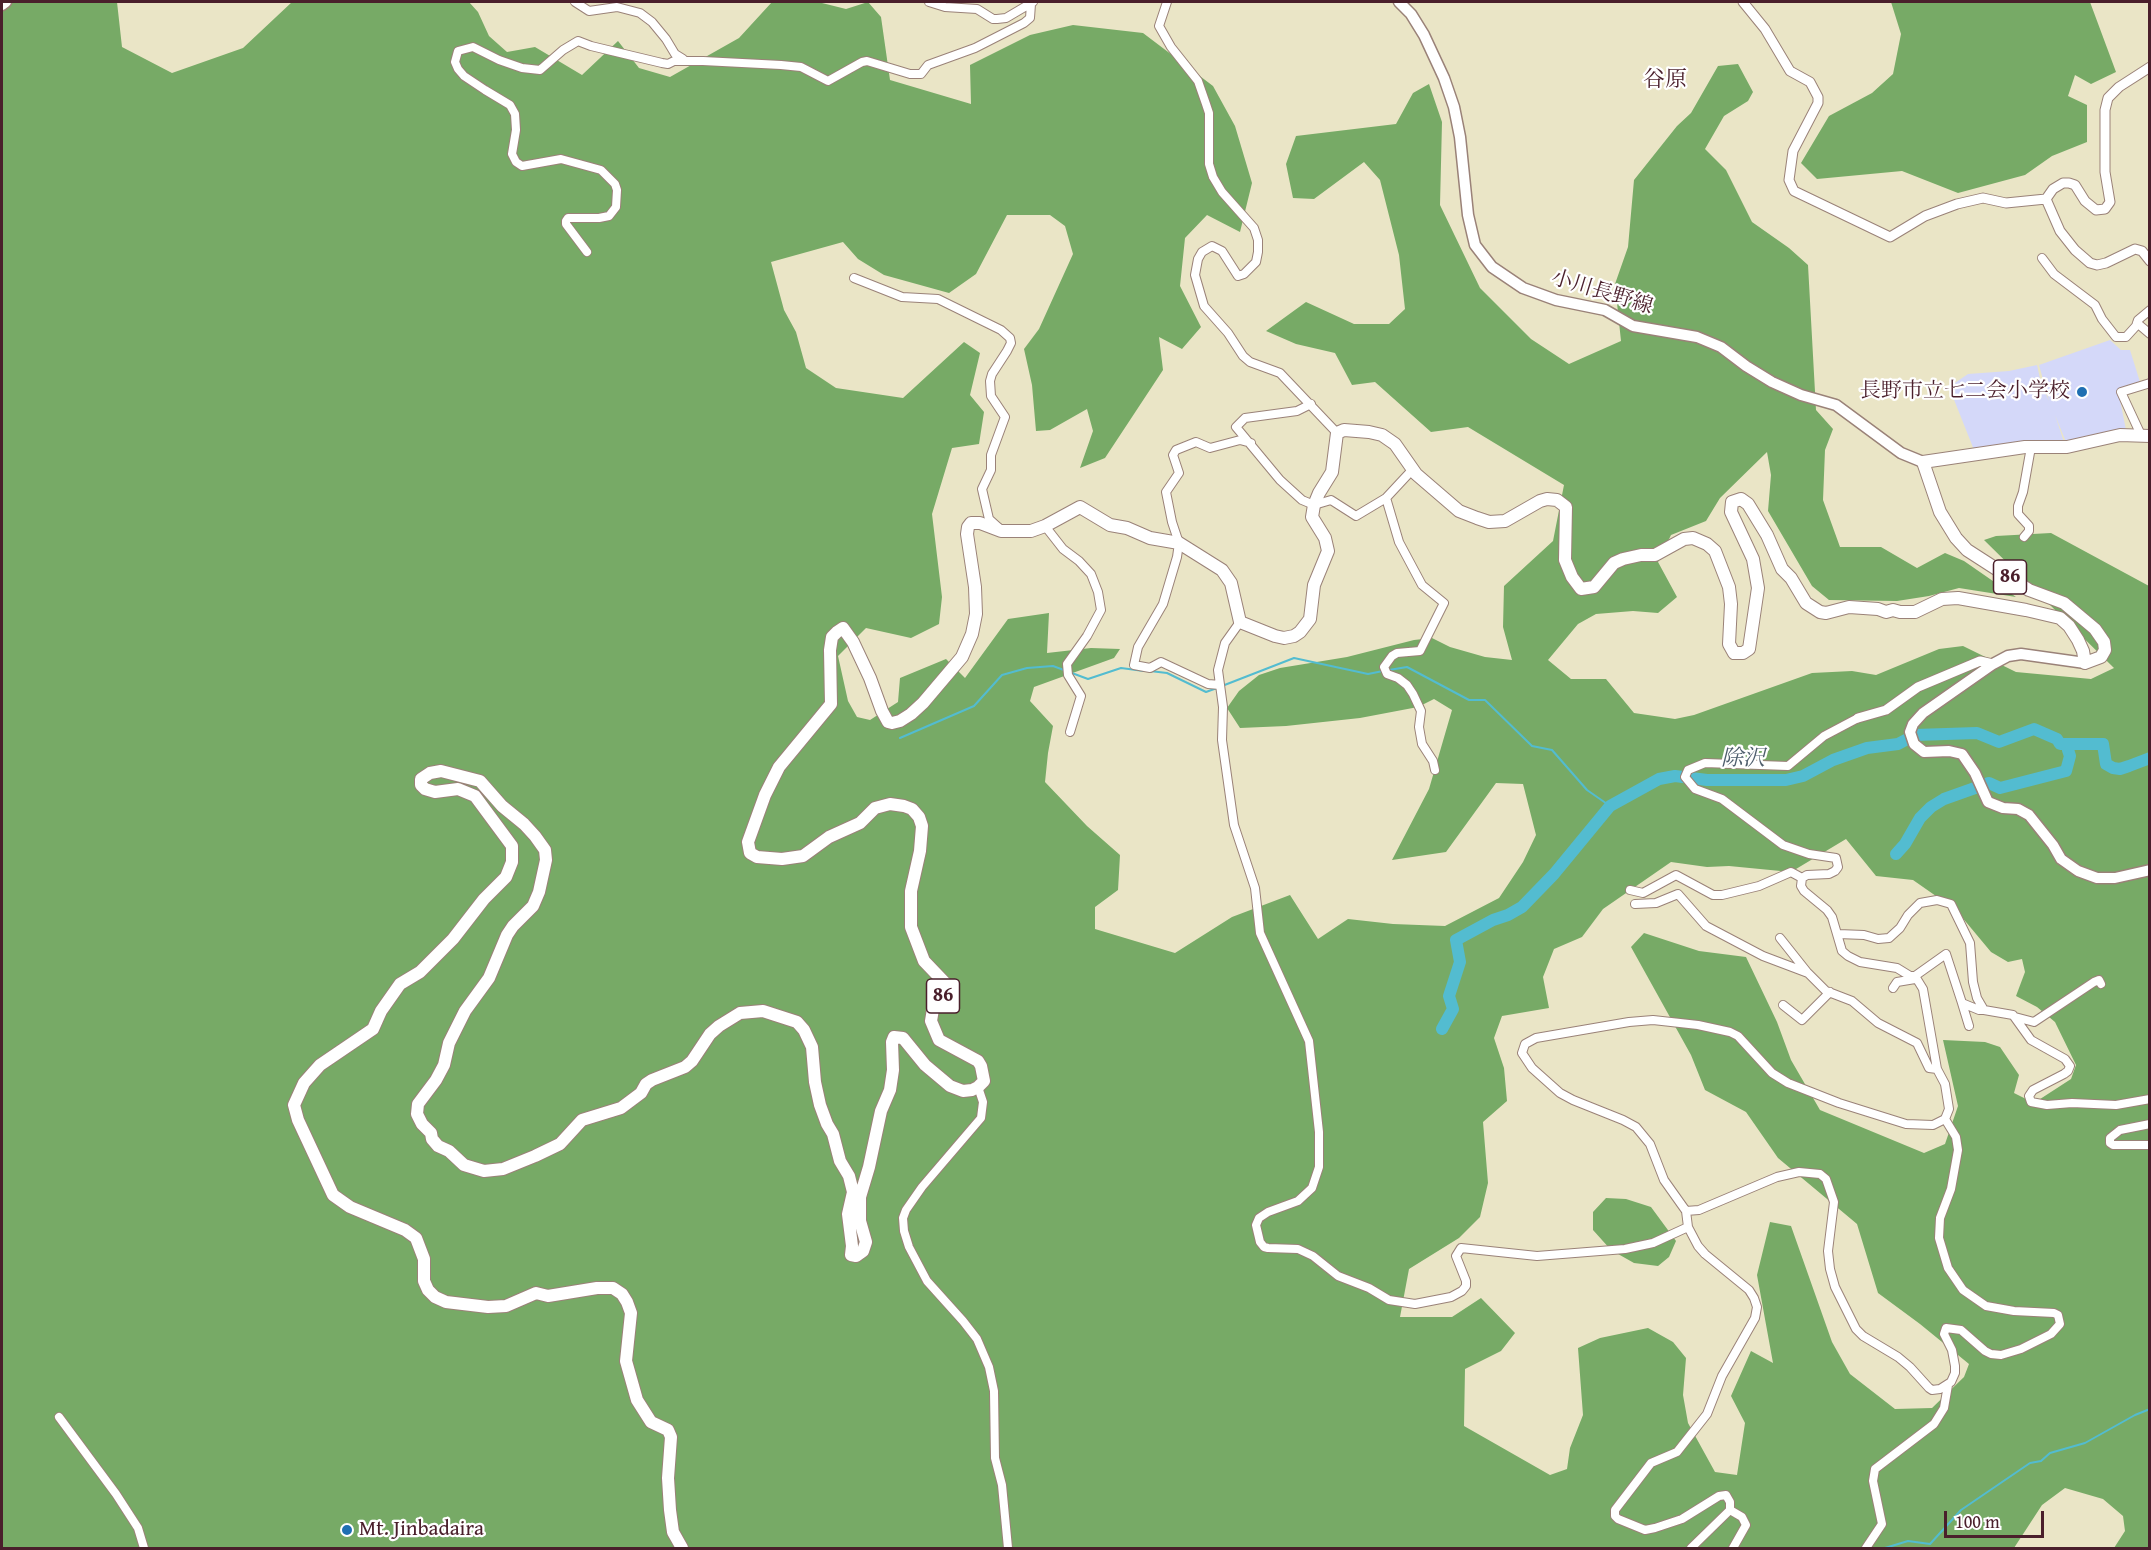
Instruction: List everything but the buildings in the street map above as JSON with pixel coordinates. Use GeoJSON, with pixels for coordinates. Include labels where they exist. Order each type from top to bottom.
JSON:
{"type":"FeatureCollection","features":[{"type":"Feature","properties":{"kind":"main road"},"geometry":{"type":"LineString","coordinates":[[2,5],[6,2]]}},
{"type":"Feature","properties":{"kind":"main road","name":"小川長野線"},"geometry":{"type":"LineString","coordinates":[[1400,2],[1425,35],[1444,78],[1454,107],[1460,137],[1468,215],[1475,245],[1492,267],[1522,288],[1556,300],[1605,310],[1633,326],[1697,337],[1721,347],[1772,382],[1801,395],[1836,405],[1901,453],[1923,462]]}},
{"type":"Feature","properties":{"kind":"main road","name":"86"},"geometry":{"type":"LineString","coordinates":[[1337,433],[1344,430],[1357,430],[1382,435],[1395,444],[1416,474],[1459,511],[1489,522],[1504,520],[1540,501],[1557,500],[1566,507],[1565,560],[1572,578],[1581,589],[1594,587],[1609,567],[1623,559],[1655,555],[1684,539],[1699,540],[1715,551],[1729,588],[1731,604],[1729,644],[1734,653],[1738,654],[1749,648],[1758,588],[1754,559],[1731,512],[1732,502],[1741,499],[1748,504],[1767,535],[1782,569],[1791,578],[1806,603],[1820,612],[1826,613],[1849,607],[1878,609],[1886,612],[1893,610],[1915,612],[1942,599],[1958,598],[2060,618],[2069,626],[2078,640],[2085,663],[2101,657],[2105,650],[2104,642],[2095,629],[2064,603],[2029,590],[1966,550],[1940,512],[1923,462]]}},
{"type":"Feature","properties":{"kind":"main road"},"geometry":{"type":"LineString","coordinates":[[1240,622],[1284,638],[1300,632],[1310,619],[1314,585],[1328,551],[1325,538],[1312,517],[1318,493],[1332,472],[1337,433]]}},
{"type":"Feature","properties":{"kind":"main road"},"geometry":{"type":"LineString","coordinates":[[1923,462],[2031,447],[2067,447],[2120,435],[2145,436]]}},
{"type":"Feature","properties":{"kind":"main road","name":"86"},"geometry":{"type":"LineString","coordinates":[[978,1087],[984,1081],[978,1061],[939,1040],[931,1021],[933,1009],[945,993],[946,984],[924,961],[910,927],[913,880],[922,831],[916,813],[904,806],[883,804],[875,808],[860,823],[829,837],[798,858],[758,857],[750,853],[748,842],[765,795],[779,767],[831,704],[830,650],[832,637],[843,628],[848,634],[865,666],[884,716],[888,722],[900,721],[923,703],[950,674],[962,657],[972,634],[976,614],[976,597],[967,534],[971,523],[980,523],[1001,531],[1031,531],[1080,507],[1110,525],[1128,528],[1150,538],[1179,543],[1222,570],[1231,583],[1240,622]]}},
{"type":"Feature","properties":{"kind":"main road"},"geometry":{"type":"LineString","coordinates":[[2085,663],[2021,654],[2008,656],[1923,713],[1913,724],[1910,732],[1914,744],[1924,752],[1948,751],[1962,754],[1975,773],[1988,802],[2003,808],[2018,809],[2029,815],[2061,859],[2078,871],[2097,878],[2115,878],[2150,870]]}},
{"type":"Feature","properties":{"kind":"main road"},"geometry":{"type":"LineString","coordinates":[[682,1548],[673,1532],[670,1510],[668,1478],[671,1437],[668,1430],[651,1422],[637,1400],[626,1361],[631,1313],[622,1294],[613,1288],[548,1296],[536,1293],[506,1306],[488,1307],[446,1302],[435,1297],[428,1290],[424,1281],[424,1259],[416,1238],[405,1230],[350,1207],[333,1195],[322,1176],[298,1120],[294,1105],[304,1083],[320,1065],[373,1029],[381,1011],[400,984],[420,972],[453,939],[484,899],[506,877],[512,862],[512,846],[475,796],[458,789],[435,792],[425,789],[421,785],[421,779],[430,773],[441,771],[480,781],[502,806],[524,824],[545,850],[543,877],[533,906],[507,934],[489,978],[465,1011],[449,1043],[444,1065],[418,1104],[417,1114],[422,1124],[432,1133],[432,1139],[464,1165],[484,1171],[503,1169],[560,1144],[582,1120],[621,1108],[641,1093],[646,1084],[652,1080],[685,1067],[707,1041],[710,1034],[719,1026],[740,1013],[763,1011],[796,1022],[804,1030],[812,1047],[815,1082],[820,1105],[833,1134],[840,1161],[849,1176],[853,1192],[848,1214],[851,1255],[856,1256],[863,1251],[866,1242],[860,1221],[860,1197],[881,1111],[890,1090],[894,1037],[903,1038],[925,1065],[950,1086],[963,1090],[978,1087]]}},
{"type":"Feature","properties":{"kind":"street"},"geometry":{"type":"LineString","coordinates":[[575,2],[589,11],[617,8],[640,13],[659,29],[675,54],[685,61]]}},
{"type":"Feature","properties":{"kind":"street"},"geometry":{"type":"LineString","coordinates":[[929,2],[977,9],[997,20],[1006,18],[1032,3]]}},
{"type":"Feature","properties":{"kind":"street"},"geometry":{"type":"LineString","coordinates":[[1167,2],[1160,26],[1171,47],[1198,81],[1209,113],[1209,164],[1213,177],[1222,192],[1254,228],[1258,240],[1256,262],[1244,274],[1235,274],[1222,251],[1217,247],[1206,248],[1202,252],[1196,268],[1202,300],[1208,311],[1228,333],[1247,360],[1280,373],[1337,433]]}},
{"type":"Feature","properties":{"kind":"street"},"geometry":{"type":"LineString","coordinates":[[1743,2],[1765,29],[1790,72],[1810,82],[1818,97],[1818,103],[1793,151],[1789,180],[1794,191],[1890,237],[1925,216],[1957,204],[1983,198],[2006,203],[2046,199],[2053,189],[2063,183],[2075,185],[2085,201],[2096,210],[2105,209],[2110,202],[2105,172],[2105,110],[2108,98],[2119,87],[2150,67]]}},
{"type":"Feature","properties":{"kind":"street"},"geometry":{"type":"LineString","coordinates":[[587,252],[566,221],[568,218],[609,216],[616,207],[615,184],[601,170],[561,159],[522,166],[516,162],[512,154],[516,130],[515,114],[510,105],[485,90],[458,69],[455,62],[458,51],[473,47],[499,60],[540,70],[563,50],[578,41],[652,62],[781,65],[807,69],[819,78],[828,81],[867,61],[910,74],[921,74],[928,65],[975,48],[1024,23],[1030,18],[1032,3]]}},
{"type":"Feature","properties":{"kind":"street"},"geometry":{"type":"LineString","coordinates":[[2046,199],[2060,231],[2074,250],[2090,263],[2097,265],[2135,249],[2142,251],[2150,261]]}},
{"type":"Feature","properties":{"kind":"street"},"geometry":{"type":"LineString","coordinates":[[2042,258],[2054,274],[2095,305],[2116,337],[2126,337],[2150,310]]}},
{"type":"Feature","properties":{"kind":"street"},"geometry":{"type":"LineString","coordinates":[[854,278],[902,297],[938,299],[1000,330],[1010,338],[1011,343],[990,381],[991,396],[1005,417],[991,455],[991,470],[982,489],[989,519],[1001,531]]}},
{"type":"Feature","properties":{"kind":"street"},"geometry":{"type":"LineString","coordinates":[[2137,323],[2150,334]]}},
{"type":"Feature","properties":{"kind":"street"},"geometry":{"type":"LineString","coordinates":[[2145,436],[2121,392],[2150,383]]}},
{"type":"Feature","properties":{"kind":"street"},"geometry":{"type":"LineString","coordinates":[[1311,404],[1297,411],[1245,418],[1236,427],[1280,480],[1302,500],[1314,506],[1331,500],[1356,516],[1386,498],[1413,469]]}},
{"type":"Feature","properties":{"kind":"street"},"geometry":{"type":"LineString","coordinates":[[1220,685],[1208,684],[1161,662],[1150,668],[1134,665],[1138,647],[1163,604],[1179,543],[1166,492],[1179,473],[1173,459],[1176,450],[1196,442],[1210,448],[1240,440],[1251,443]]}},
{"type":"Feature","properties":{"kind":"street"},"geometry":{"type":"LineString","coordinates":[[2024,537],[2029,531],[2029,526],[2018,514],[2018,506],[2023,492],[2031,447]]}},
{"type":"Feature","properties":{"kind":"street"},"geometry":{"type":"LineString","coordinates":[[1386,498],[1399,542],[1422,585],[1444,603],[1420,651],[1397,653],[1384,667],[1388,674],[1398,678],[1413,694],[1421,711],[1419,727],[1422,744],[1433,761],[1435,770]]}},
{"type":"Feature","properties":{"kind":"street"},"geometry":{"type":"LineString","coordinates":[[1045,526],[1063,549],[1091,574],[1098,592],[1101,610],[1087,636],[1067,664],[1068,675],[1081,696],[1070,732]]}},
{"type":"Feature","properties":{"kind":"street"},"geometry":{"type":"LineString","coordinates":[[1240,622],[1225,643],[1219,661],[1223,707],[1222,740],[1234,825],[1255,888],[1260,933],[1309,1041],[1319,1132],[1319,1167],[1312,1188],[1298,1201],[1268,1212],[1259,1218],[1256,1225],[1260,1242],[1268,1248],[1298,1249],[1313,1256],[1338,1276],[1369,1288],[1389,1300],[1415,1304],[1451,1297],[1462,1291],[1466,1286],[1466,1281],[1456,1256],[1461,1248],[1537,1256],[1625,1250],[1653,1242],[1688,1227]]}},
{"type":"Feature","properties":{"kind":"street"},"geometry":{"type":"LineString","coordinates":[[1802,878],[1807,875],[1829,874],[1835,871],[1838,862],[1836,858],[1809,854],[1783,845],[1722,799],[1695,789],[1684,777],[1688,770],[1706,763],[1788,766],[1824,736],[1858,718],[1886,710],[1918,687],[1980,661],[1993,664]]}},
{"type":"Feature","properties":{"kind":"street"},"geometry":{"type":"LineString","coordinates":[[1630,890],[1643,893],[1676,875],[1713,895],[1759,886],[1791,872],[1802,878]]}},
{"type":"Feature","properties":{"kind":"street"},"geometry":{"type":"LineString","coordinates":[[1802,878],[1801,886],[1804,891],[1832,916],[1842,951],[1860,962],[1897,968],[1910,976],[1915,976]]}},
{"type":"Feature","properties":{"kind":"street"},"geometry":{"type":"LineString","coordinates":[[1635,904],[1656,903],[1678,894],[1706,926],[1763,956],[1808,973]]}},
{"type":"Feature","properties":{"kind":"street"},"geometry":{"type":"LineString","coordinates":[[1838,934],[1864,935],[1878,939],[1889,938],[1920,903],[1937,900],[1952,904],[1970,943],[1973,982],[1977,998],[1984,1010]]}},
{"type":"Feature","properties":{"kind":"street"},"geometry":{"type":"LineString","coordinates":[[1780,938],[1808,973],[1830,992],[1852,1001],[1878,1023],[1917,1043],[1929,1068],[1937,1069]]}},
{"type":"Feature","properties":{"kind":"street"},"geometry":{"type":"LineString","coordinates":[[1893,988],[1897,982],[1915,979],[1915,976],[1946,954],[1950,960],[1969,1026]]}},
{"type":"Feature","properties":{"kind":"street"},"geometry":{"type":"LineString","coordinates":[[1733,1548],[1740,1540],[1746,1525],[1742,1517],[1730,1509],[1728,1498],[1723,1495],[1682,1519],[1645,1530],[1626,1524],[1615,1516],[1615,1510],[1650,1463],[1677,1452],[1707,1414],[1722,1376],[1757,1312],[1754,1298],[1749,1290],[1705,1254],[1688,1227],[1686,1211],[1664,1180],[1650,1144],[1636,1127],[1560,1093],[1532,1068],[1522,1053],[1525,1044],[1536,1038],[1629,1022],[1653,1020],[1698,1025],[1738,1036],[1773,1073],[1788,1083],[1839,1103],[1906,1124],[1933,1125],[1945,1119],[1949,1109],[1945,1084],[1937,1069],[1923,989],[1915,976]]}},
{"type":"Feature","properties":{"kind":"street"},"geometry":{"type":"LineString","coordinates":[[1962,1003],[1979,1010],[2013,1015],[2034,1022],[2094,982],[2099,980],[2102,984]]}},
{"type":"Feature","properties":{"kind":"street"},"geometry":{"type":"LineString","coordinates":[[1783,1005],[1802,1020],[1830,992]]}},
{"type":"Feature","properties":{"kind":"street"},"geometry":{"type":"LineString","coordinates":[[2015,1017],[2031,1040],[2064,1059],[2070,1066],[2064,1074],[2033,1090],[2029,1096],[2031,1102],[2048,1105],[2072,1103],[2116,1105],[2150,1099]]}},
{"type":"Feature","properties":{"kind":"street"},"geometry":{"type":"LineString","coordinates":[[978,1087],[983,1102],[981,1118],[922,1187],[903,1218],[909,1247],[927,1281],[970,1330],[990,1367],[994,1391],[994,1458],[1002,1485],[1008,1548]]}},
{"type":"Feature","properties":{"kind":"street"},"geometry":{"type":"LineString","coordinates":[[1866,1548],[1882,1524],[1873,1481],[1875,1468],[1935,1424],[1944,1408],[1948,1385],[1953,1379],[1955,1366],[1952,1350],[1944,1334],[1946,1328],[1961,1330],[1985,1351],[2001,1355],[2021,1349],[2051,1334],[2060,1324],[2058,1315],[2054,1312],[2014,1311],[1986,1306],[1964,1290],[1948,1268],[1939,1238],[1940,1218],[1951,1189],[1958,1150],[1954,1130],[1945,1119]]}},
{"type":"Feature","properties":{"kind":"street"},"geometry":{"type":"LineString","coordinates":[[2150,1124],[2120,1130],[2110,1138],[2110,1143],[2113,1145],[2150,1145]]}},
{"type":"Feature","properties":{"kind":"street"},"geometry":{"type":"LineString","coordinates":[[1686,1211],[1699,1210],[1777,1177],[1799,1172],[1821,1174],[1826,1179],[1833,1196],[1828,1251],[1830,1269],[1835,1287],[1856,1329],[1911,1367],[1932,1390],[1948,1385]]}},
{"type":"Feature","properties":{"kind":"street"},"geometry":{"type":"LineString","coordinates":[[58,1417],[116,1494],[138,1528],[144,1548]]}},
{"type":"Feature","properties":{"kind":"street"},"geometry":{"type":"LineString","coordinates":[[1690,1548],[1730,1509]]}},
{"type":"Feature","properties":{"kind":"shaded area"},"geometry":{"type":"Polygon","coordinates":[[[2110,340],[2121,350],[2130,350],[2140,382],[2118,390],[2126,430],[2066,442],[2055,415],[2064,442],[1974,450],[1949,387],[1968,374],[2009,371],[2037,365],[2041,383],[2049,401],[2039,365],[2110,340]]]}},
{"type":"Feature","properties":{"kind":"green space"},"geometry":{"type":"Polygon","coordinates":[[[2,2],[117,2],[122,47],[172,73],[243,48],[292,2],[469,2],[478,12],[489,36],[507,52],[535,47],[582,75],[618,41],[639,68],[670,77],[739,38],[772,2],[818,2],[846,9],[868,2],[881,17],[890,80],[971,104],[970,65],[1030,35],[1073,25],[1143,33],[1213,86],[1235,126],[1252,183],[1240,232],[1207,215],[1185,238],[1180,286],[1201,327],[1182,349],[1159,337],[1163,370],[1105,458],[1080,468],[1093,431],[1087,409],[1050,430],[1036,431],[1032,385],[1024,349],[1039,329],[1073,254],[1065,226],[1050,215],[1007,215],[976,274],[949,293],[884,275],[858,259],[843,242],[771,262],[784,310],[796,332],[806,368],[836,388],[903,398],[964,342],[980,353],[970,395],[984,412],[979,444],[952,448],[932,514],[942,597],[939,624],[911,638],[866,628],[838,656],[848,701],[857,717],[870,720],[898,702],[900,678],[946,659],[965,678],[1008,619],[1049,613],[1047,653],[1091,648],[1120,649],[1114,658],[1034,687],[1030,701],[1053,726],[1045,782],[1087,826],[1120,855],[1118,890],[1095,907],[1095,929],[1175,953],[1232,917],[1290,895],[1318,939],[1348,919],[1445,926],[1499,898],[1523,862],[1536,835],[1523,784],[1496,783],[1446,852],[1392,860],[1429,789],[1452,710],[1434,699],[1418,707],[1360,718],[1286,726],[1240,728],[1227,708],[1239,691],[1259,675],[1280,668],[1347,657],[1414,640],[1432,638],[1450,647],[1485,657],[1512,660],[1503,627],[1504,586],[1553,541],[1564,485],[1468,427],[1431,432],[1375,382],[1352,385],[1335,353],[1296,344],[1266,331],[1306,302],[1354,324],[1389,324],[1405,309],[1399,255],[1380,180],[1364,162],[1314,199],[1293,198],[1286,164],[1296,136],[1396,124],[1413,93],[1429,84],[1442,122],[1440,205],[1480,288],[1531,339],[1569,364],[1621,341],[1615,284],[1628,247],[1634,180],[1677,126],[1691,113],[1718,66],[1738,64],[1753,92],[1748,101],[1724,116],[1705,149],[1726,170],[1752,222],[1789,248],[1808,265],[1816,410],[1833,429],[1825,450],[1823,500],[1840,547],[1881,547],[1917,568],[1945,553],[1964,561],[2016,597],[1959,588],[1897,601],[1829,600],[1812,586],[1768,511],[1771,475],[1767,452],[1720,498],[1706,521],[1671,535],[1658,562],[1677,597],[1658,613],[1633,611],[1596,614],[1578,624],[1548,660],[1571,679],[1606,679],[1634,713],[1675,719],[1694,715],[1812,673],[1852,671],[1876,675],[1939,649],[1963,646],[2016,672],[2091,679],[2114,668],[1984,540],[1996,536],[2051,533],[2149,586],[2149,1548],[2114,1548],[2125,1531],[2123,1516],[2103,1499],[2065,1488],[2042,1505],[2014,1548],[2,1548],[2,2]],[[1846,839],[1791,872],[1729,866],[1707,867],[1671,862],[1603,909],[1582,937],[1554,949],[1543,977],[1549,1008],[1502,1016],[1494,1038],[1504,1068],[1507,1101],[1483,1122],[1488,1183],[1480,1217],[1459,1238],[1409,1269],[1400,1317],[1452,1317],[1481,1298],[1515,1333],[1501,1351],[1465,1369],[1464,1426],[1550,1475],[1567,1469],[1570,1448],[1583,1415],[1578,1348],[1600,1338],[1648,1328],[1673,1342],[1686,1358],[1683,1395],[1688,1423],[1715,1472],[1737,1475],[1745,1423],[1731,1396],[1751,1351],[1773,1363],[1757,1275],[1770,1222],[1791,1226],[1832,1342],[1850,1374],[1895,1409],[1932,1408],[1964,1377],[1969,1364],[1878,1293],[1857,1224],[1778,1158],[1746,1112],[1705,1090],[1691,1055],[1631,947],[1644,933],[1699,951],[1746,957],[1777,1022],[1791,1060],[1820,1110],[1924,1153],[1945,1144],[1958,1106],[1943,1040],[1985,1042],[2000,1047],[2019,1075],[2014,1093],[2034,1103],[2071,1079],[2076,1065],[2055,1022],[2037,1007],[2016,996],[2025,972],[2022,959],[2008,962],[1991,952],[1956,910],[1913,880],[1876,876],[1846,839]]]}},
{"type":"Feature","properties":{"kind":"green space"},"geometry":{"type":"Polygon","coordinates":[[[1891,2],[2090,2],[2116,72],[2091,84],[2075,75],[2068,96],[2087,105],[2087,142],[2052,156],[2025,175],[1958,193],[1902,171],[1817,179],[1801,163],[1829,116],[1872,93],[1893,74],[1901,34],[1891,2]]]}},
{"type":"Feature","properties":{"kind":"green space"},"geometry":{"type":"Polygon","coordinates":[[[1606,1198],[1626,1199],[1651,1207],[1676,1241],[1669,1257],[1658,1266],[1634,1263],[1611,1250],[1593,1230],[1593,1212],[1606,1198]]]}},
{"type":"Feature","properties":{"kind":"waterway"},"geometry":{"type":"LineString","coordinates":[[1222,686],[1294,658],[1368,674],[1383,671]]}},
{"type":"Feature","properties":{"kind":"waterway"},"geometry":{"type":"LineString","coordinates":[[900,738],[974,706],[1002,675],[1027,668],[1053,666],[1088,679],[1121,668],[1144,671]]}},
{"type":"Feature","properties":{"kind":"waterway"},"geometry":{"type":"LineString","coordinates":[[1389,670],[1407,667],[1469,700],[1485,700],[1532,746],[1552,750],[1587,790],[1610,806]]}},
{"type":"Feature","properties":{"kind":"waterway"},"geometry":{"type":"LineString","coordinates":[[1150,671],[1167,673],[1206,692],[1217,688]]}},
{"type":"Feature","properties":{"kind":"waterway","name":"除沢"},"geometry":{"type":"LineString","coordinates":[[1442,1029],[1453,1009],[1449,996],[1460,962],[1456,940],[1522,907],[1554,874],[1610,806],[1659,779],[1675,776],[1707,780],[1786,780],[1803,776],[1833,760],[1867,748],[1898,744],[1915,735],[1977,733],[1999,742],[2034,729],[2057,739],[2060,744],[2103,744],[2106,764],[2113,768],[2120,769],[2150,758]]}},
{"type":"Feature","properties":{"kind":"waterway"},"geometry":{"type":"LineString","coordinates":[[1896,854],[1905,844],[1920,818],[1931,807],[1944,799],[1989,783],[2000,788],[2066,771],[2070,756],[2068,750],[2071,744]]}},
{"type":"Feature","properties":{"kind":"waterway"},"geometry":{"type":"LineString","coordinates":[[1885,1548],[1908,1541],[1930,1544],[1961,1510],[2030,1463],[2041,1461],[2050,1453],[2085,1443],[2150,1409]]}},
{"type":"Feature","properties":{"kind":"place","name":"長野市立七二会小学校"},"geometry":{"type":"Point","coordinates":[2082,392]}},
{"type":"Feature","properties":{"kind":"place","name":"Mt. Jinbadaira"},"geometry":{"type":"Point","coordinates":[347,1530]}},
{"type":"Feature","properties":{"kind":"district","name":"谷原"},"geometry":{"type":"Point","coordinates":[1665,80]}}]}
